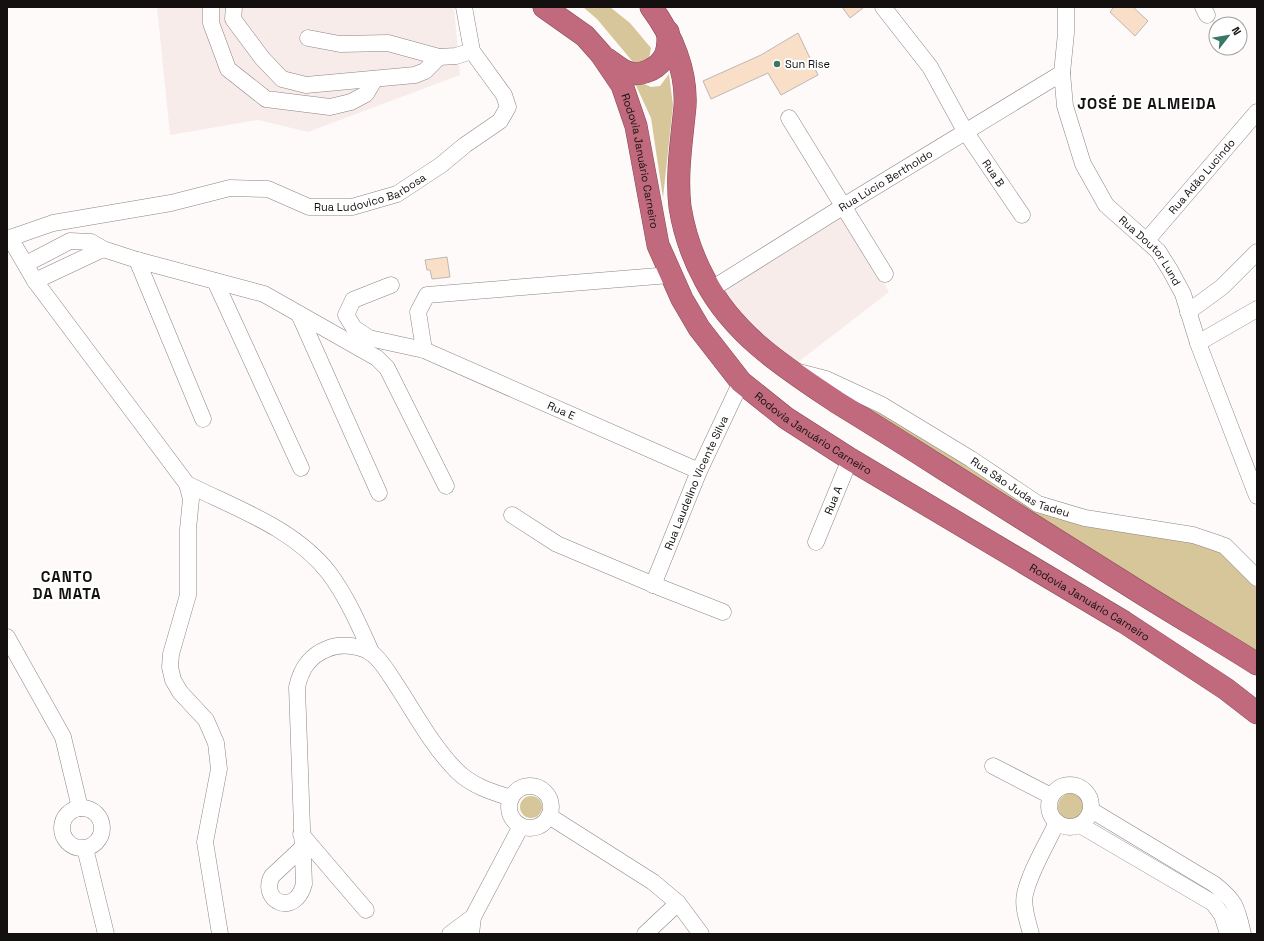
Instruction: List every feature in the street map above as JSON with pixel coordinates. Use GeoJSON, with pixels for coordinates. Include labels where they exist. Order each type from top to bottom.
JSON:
{"type":"FeatureCollection","features":[{"type":"Feature","properties":{"kind":"highway","name":"Rodovia Januário Carneiro"},"geometry":{"type":"LineString","coordinates":[[544,7],[584,36],[601,54],[622,85],[636,126],[652,220],[658,245],[670,275],[699,328],[741,382],[786,418],[850,459],[1124,622],[1226,689],[1257,713]]}},
{"type":"Feature","properties":{"kind":"highway"},"geometry":{"type":"LineString","coordinates":[[651,7],[668,32],[677,55],[684,81],[685,104],[679,145],[680,206],[686,233],[697,265],[710,290],[724,311],[739,328],[788,370],[1057,541],[1257,664]]}},
{"type":"Feature","properties":{"kind":"highway"},"geometry":{"type":"LineString","coordinates":[[601,54],[626,72],[640,74],[653,69],[663,59],[668,46],[668,32]]}},
{"type":"Feature","properties":{"kind":"street"},"geometry":{"type":"LineString","coordinates":[[211,7],[211,23],[228,69],[266,99],[330,107],[351,102],[366,94],[375,79]]}},
{"type":"Feature","properties":{"kind":"street"},"geometry":{"type":"LineString","coordinates":[[234,7],[233,19],[258,53],[282,79],[306,85],[415,75],[425,71],[439,57]]}},
{"type":"Feature","properties":{"kind":"street","name":"Rua Ludovico Barbosa"},"geometry":{"type":"LineString","coordinates":[[8,238],[53,223],[171,202],[230,188],[268,189],[309,207],[352,207],[396,194],[441,165],[465,145],[500,121],[508,107],[504,95],[472,51],[464,7]]}},
{"type":"Feature","properties":{"kind":"street","name":"Rua B"},"geometry":{"type":"LineString","coordinates":[[883,7],[930,67],[965,131],[1022,215]]}},
{"type":"Feature","properties":{"kind":"street","name":"Rua Doutor Lund"},"geometry":{"type":"LineString","coordinates":[[1066,7],[1066,33],[1062,73],[1064,106],[1083,164],[1106,205],[1158,251],[1183,294],[1198,343],[1257,496]]}},
{"type":"Feature","properties":{"kind":"street"},"geometry":{"type":"LineString","coordinates":[[308,38],[340,44],[388,43],[439,57],[456,56],[472,51]]}},
{"type":"Feature","properties":{"kind":"street","name":"Rua Lúcio Bertholdo"},"geometry":{"type":"LineString","coordinates":[[710,290],[844,205],[1062,73]]}},
{"type":"Feature","properties":{"kind":"street","name":"Rua Adão Lucindo"},"geometry":{"type":"LineString","coordinates":[[1147,240],[1257,112]]}},
{"type":"Feature","properties":{"kind":"street"},"geometry":{"type":"LineString","coordinates":[[789,118],[844,205],[885,274]]}},
{"type":"Feature","properties":{"kind":"street"},"geometry":{"type":"LineString","coordinates":[[8,238],[26,264],[35,281],[187,484],[191,499],[188,529],[188,594],[170,654],[170,667],[173,680],[180,692],[206,720],[216,744],[219,769],[205,842],[220,934]]}},
{"type":"Feature","properties":{"kind":"street"},"geometry":{"type":"LineString","coordinates":[[26,264],[70,241],[91,242],[104,249],[137,260],[264,294],[377,358],[387,368],[446,486]]}},
{"type":"Feature","properties":{"kind":"street"},"geometry":{"type":"LineString","coordinates":[[35,281],[104,249]]}},
{"type":"Feature","properties":{"kind":"street"},"geometry":{"type":"LineString","coordinates":[[1188,312],[1222,287],[1257,252]]}},
{"type":"Feature","properties":{"kind":"street"},"geometry":{"type":"LineString","coordinates":[[137,260],[203,419]]}},
{"type":"Feature","properties":{"kind":"street"},"geometry":{"type":"LineString","coordinates":[[424,350],[418,312],[427,295],[670,275]]}},
{"type":"Feature","properties":{"kind":"street"},"geometry":{"type":"LineString","coordinates":[[215,281],[301,468]]}},
{"type":"Feature","properties":{"kind":"street","name":"Rua E"},"geometry":{"type":"LineString","coordinates":[[391,285],[354,300],[346,315],[354,328],[369,338],[424,350],[699,471]]}},
{"type":"Feature","properties":{"kind":"street"},"geometry":{"type":"LineString","coordinates":[[1198,343],[1257,308]]}},
{"type":"Feature","properties":{"kind":"street"},"geometry":{"type":"LineString","coordinates":[[299,314],[380,493]]}},
{"type":"Feature","properties":{"kind":"street","name":"Rua São Judas Tadeu"},"geometry":{"type":"LineString","coordinates":[[788,370],[826,380],[882,405],[971,459],[1038,504],[1085,518],[1193,535],[1214,542],[1225,546],[1257,578]]}},
{"type":"Feature","properties":{"kind":"street","name":"Rua Laudelino Vicente Silva"},"geometry":{"type":"LineString","coordinates":[[653,585],[699,471],[741,382]]}},
{"type":"Feature","properties":{"kind":"street","name":"Rua A"},"geometry":{"type":"LineString","coordinates":[[816,542],[850,459]]}},
{"type":"Feature","properties":{"kind":"street"},"geometry":{"type":"LineString","coordinates":[[187,484],[282,531],[312,554],[330,574],[372,654],[386,668],[440,751],[457,771],[471,783],[511,798]]}},
{"type":"Feature","properties":{"kind":"street"},"geometry":{"type":"LineString","coordinates":[[512,515],[557,544],[653,585],[723,612]]}},
{"type":"Feature","properties":{"kind":"street"},"geometry":{"type":"LineString","coordinates":[[7,637],[63,737],[80,808]]}},
{"type":"Feature","properties":{"kind":"street"},"geometry":{"type":"LineString","coordinates":[[366,910],[302,841],[297,687],[300,674],[308,661],[319,652],[332,647],[346,645],[372,654]]}},
{"type":"Feature","properties":{"kind":"street"},"geometry":{"type":"LineString","coordinates":[[993,766],[1051,796]]}},
{"type":"Feature","properties":{"kind":"street"},"geometry":{"type":"LineString","coordinates":[[1080,825],[1087,819],[1091,810],[1089,796],[1083,789],[1075,785],[1061,787],[1051,796],[1050,810],[1057,822],[1066,826],[1080,825],[1213,903],[1222,915],[1228,934]]}},
{"type":"Feature","properties":{"kind":"street"},"geometry":{"type":"LineString","coordinates":[[526,786],[540,788],[549,798],[551,807],[550,816],[544,823],[535,827],[521,826],[511,816],[511,798],[517,790],[526,786]]}},
{"type":"Feature","properties":{"kind":"street"},"geometry":{"type":"LineString","coordinates":[[80,808],[93,811],[98,816],[102,827],[99,838],[96,842],[85,848],[73,846],[64,837],[62,831],[64,818],[68,813],[80,808]]}},
{"type":"Feature","properties":{"kind":"street"},"geometry":{"type":"LineString","coordinates":[[1091,810],[1214,884],[1228,895],[1237,909],[1242,934]]}},
{"type":"Feature","properties":{"kind":"street"},"geometry":{"type":"LineString","coordinates":[[550,816],[653,882],[678,903],[701,934]]}},
{"type":"Feature","properties":{"kind":"street"},"geometry":{"type":"LineString","coordinates":[[1032,934],[1027,918],[1025,895],[1030,879],[1057,822]]}},
{"type":"Feature","properties":{"kind":"street"},"geometry":{"type":"LineString","coordinates":[[471,934],[473,917],[521,826]]}},
{"type":"Feature","properties":{"kind":"street"},"geometry":{"type":"LineString","coordinates":[[85,848],[106,934]]}},
{"type":"Feature","properties":{"kind":"street"},"geometry":{"type":"LineString","coordinates":[[645,934],[678,903]]}},
{"type":"Feature","properties":{"kind":"street"},"geometry":{"type":"LineString","coordinates":[[450,934],[473,917]]}},
{"type":"Feature","properties":{"kind":"shaded area"},"geometry":{"type":"Polygon","coordinates":[[[157,7],[454,7],[460,75],[308,132],[258,120],[170,135],[157,7]]]}},
{"type":"Feature","properties":{"kind":"shaded area"},"geometry":{"type":"Polygon","coordinates":[[[583,7],[610,7],[630,23],[651,48],[648,63],[633,62],[597,19],[583,7]]]}},
{"type":"Feature","properties":{"kind":"shaded area"},"geometry":{"type":"Polygon","coordinates":[[[669,74],[673,105],[663,198],[651,118],[633,79],[651,87],[660,86],[669,74]]]}},
{"type":"Feature","properties":{"kind":"shaded area"},"geometry":{"type":"Polygon","coordinates":[[[844,215],[889,292],[793,366],[748,327],[724,291],[844,215]]]}},
{"type":"Feature","properties":{"kind":"shaded area"},"geometry":{"type":"Polygon","coordinates":[[[816,382],[863,402],[1018,496],[1198,543],[1222,553],[1232,560],[1257,588],[1257,657],[816,382]]]}},
{"type":"Feature","properties":{"kind":"shaded area"},"geometry":{"type":"Polygon","coordinates":[[[1072,793],[1078,794],[1082,797],[1085,801],[1085,813],[1082,817],[1078,820],[1072,821],[1066,820],[1062,817],[1059,813],[1058,807],[1059,801],[1062,797],[1066,794],[1072,793]]]}},
{"type":"Feature","properties":{"kind":"shaded area"},"geometry":{"type":"Polygon","coordinates":[[[531,796],[539,799],[542,807],[539,815],[531,818],[523,815],[520,807],[523,799],[531,796]]]}},
{"type":"Feature","properties":{"kind":"building"},"geometry":{"type":"Polygon","coordinates":[[[842,7],[863,7],[863,8],[850,18],[842,7]]]}},
{"type":"Feature","properties":{"kind":"building"},"geometry":{"type":"Polygon","coordinates":[[[1114,7],[1133,7],[1148,21],[1135,36],[1110,12],[1114,7]]]}},
{"type":"Feature","properties":{"kind":"building","name":"Sun Rise"},"geometry":{"type":"Polygon","coordinates":[[[798,33],[818,75],[781,95],[768,73],[711,99],[703,81],[761,55],[798,33]]]}},
{"type":"Feature","properties":{"kind":"building"},"geometry":{"type":"Polygon","coordinates":[[[447,257],[450,277],[432,279],[430,270],[427,270],[425,260],[447,257]]]}},
{"type":"Feature","properties":{"kind":"place","name":"Sun Rise"},"geometry":{"type":"Point","coordinates":[777,64]}},
{"type":"Feature","properties":{"kind":"district","name":"JOSÉ DE ALMEIDA"},"geometry":{"type":"Point","coordinates":[1147,104]}},
{"type":"Feature","properties":{"kind":"district","name":"CANTO DA MATA"},"geometry":{"type":"Point","coordinates":[67,586]}}]}
